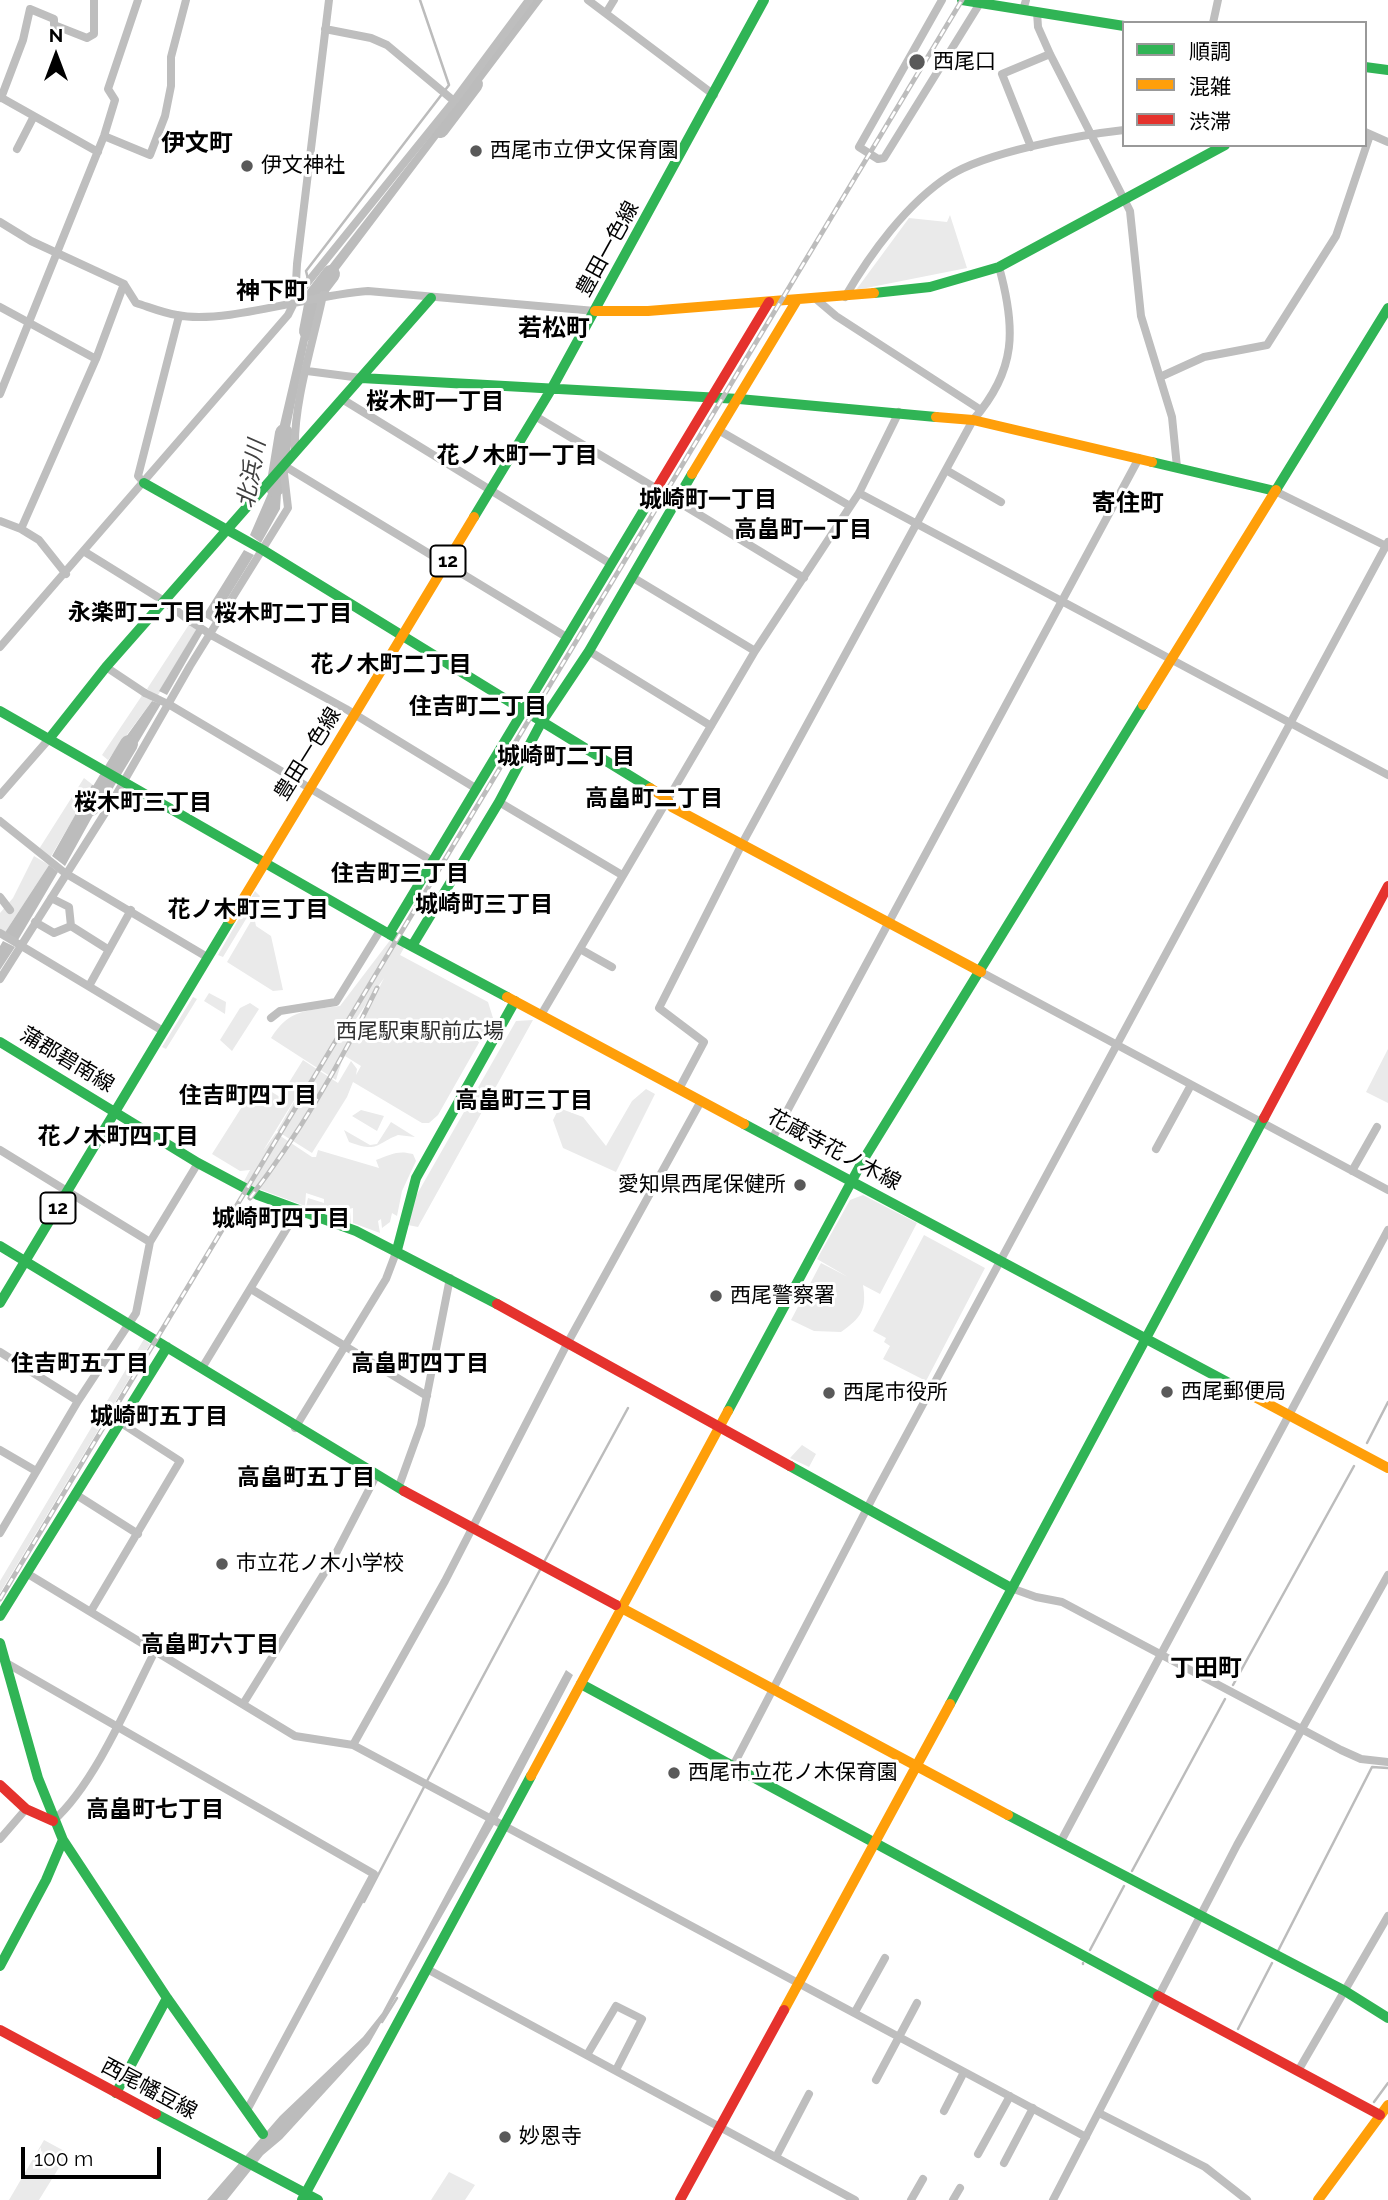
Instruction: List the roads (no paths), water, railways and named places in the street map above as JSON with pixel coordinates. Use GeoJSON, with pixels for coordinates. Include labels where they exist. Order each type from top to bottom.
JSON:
{"type":"FeatureCollection","features":[{"type":"Feature","properties":{"kind":"street"},"geometry":{"type":"LineString","coordinates":[[94,0],[94,34],[87,38],[54,25],[54,19],[30,9],[23,40],[0,98],[98,152]]}},
{"type":"Feature","properties":{"kind":"street"},"geometry":{"type":"LineString","coordinates":[[0,394],[104,136],[115,100],[108,89],[138,0]]}},
{"type":"Feature","properties":{"kind":"street"},"geometry":{"type":"LineString","coordinates":[[104,136],[150,155],[165,116],[171,86],[171,57],[186,0]]}},
{"type":"Feature","properties":{"kind":"street"},"geometry":{"type":"LineString","coordinates":[[297,300],[328,0]]}},
{"type":"Feature","properties":{"kind":"street"},"geometry":{"type":"LineString","coordinates":[[0,647],[288,315],[529,0]]}},
{"type":"Feature","properties":{"kind":"street"},"geometry":{"type":"LineString","coordinates":[[588,0],[714,94]]}},
{"type":"Feature","properties":{"kind":"street"},"geometry":{"type":"LineString","coordinates":[[606,13],[614,0]]}},
{"type":"Feature","properties":{"kind":"street","name":"豊田一色線"},"geometry":{"type":"LineString","coordinates":[[0,1303],[552,388],[764,0]]}},
{"type":"Feature","properties":{"kind":"street"},"geometry":{"type":"LineString","coordinates":[[942,0],[859,147],[878,159],[884,158],[982,2]]}},
{"type":"Feature","properties":{"kind":"street"},"geometry":{"type":"LineString","coordinates":[[962,0],[1025,5],[1037,12],[1122,26]]}},
{"type":"Feature","properties":{"kind":"street"},"geometry":{"type":"LineString","coordinates":[[1213,21],[1218,0]]}},
{"type":"Feature","properties":{"kind":"street"},"geometry":{"type":"LineString","coordinates":[[1037,12],[1038,27],[1050,54],[1130,211],[1141,316],[1172,417],[1177,467]]}},
{"type":"Feature","properties":{"kind":"street"},"geometry":{"type":"LineString","coordinates":[[325,29],[372,38],[387,45],[454,101]]}},
{"type":"Feature","properties":{"kind":"street"},"geometry":{"type":"LineString","coordinates":[[1031,147],[1002,75],[1050,54]]}},
{"type":"Feature","properties":{"kind":"street"},"geometry":{"type":"LineString","coordinates":[[1368,69],[1388,60]]}},
{"type":"Feature","properties":{"kind":"street"},"geometry":{"type":"LineString","coordinates":[[1368,69],[1388,70]]}},
{"type":"Feature","properties":{"kind":"street"},"geometry":{"type":"LineString","coordinates":[[17,149],[34,116]]}},
{"type":"Feature","properties":{"kind":"street"},"geometry":{"type":"LineString","coordinates":[[845,297],[871,253],[892,228],[948,176],[967,167],[1031,147],[1091,133],[1122,130]]}},
{"type":"Feature","properties":{"kind":"street"},"geometry":{"type":"LineString","coordinates":[[1368,133],[1388,142]]}},
{"type":"Feature","properties":{"kind":"street"},"geometry":{"type":"LineString","coordinates":[[116,310],[136,303],[179,316],[226,314],[328,294],[368,291],[595,312],[648,311],[845,297],[930,287],[999,267],[1220,147]]}},
{"type":"Feature","properties":{"kind":"street"},"geometry":{"type":"LineString","coordinates":[[1160,377],[1204,358],[1267,345],[1336,236],[1364,147]]}},
{"type":"Feature","properties":{"kind":"street"},"geometry":{"type":"LineString","coordinates":[[0,222],[124,284],[136,303]]}},
{"type":"Feature","properties":{"kind":"street"},"geometry":{"type":"LineString","coordinates":[[679,1089],[704,1042],[659,1008],[743,842],[973,420],[1008,364],[1011,309],[999,267]]}},
{"type":"Feature","properties":{"kind":"street"},"geometry":{"type":"LineString","coordinates":[[21,530],[96,359],[124,284]]}},
{"type":"Feature","properties":{"kind":"street"},"geometry":{"type":"LineString","coordinates":[[295,451],[307,371],[328,294]]}},
{"type":"Feature","properties":{"kind":"street"},"geometry":{"type":"LineString","coordinates":[[0,795],[106,667],[164,601],[230,533],[245,510],[283,465],[431,298]]}},
{"type":"Feature","properties":{"kind":"street"},"geometry":{"type":"LineString","coordinates":[[816,299],[835,316],[981,411]]}},
{"type":"Feature","properties":{"kind":"street"},"geometry":{"type":"LineString","coordinates":[[412,946],[499,802],[541,723],[589,650],[675,500],[797,300]]}},
{"type":"Feature","properties":{"kind":"street"},"geometry":{"type":"LineString","coordinates":[[271,1018],[280,1011],[336,1002],[434,862],[769,302]]}},
{"type":"Feature","properties":{"kind":"street"},"geometry":{"type":"LineString","coordinates":[[0,307],[96,359]]}},
{"type":"Feature","properties":{"kind":"street"},"geometry":{"type":"LineString","coordinates":[[303,2197],[851,1181],[1388,308]]}},
{"type":"Feature","properties":{"kind":"street"},"geometry":{"type":"LineString","coordinates":[[179,316],[138,476],[144,483],[262,550],[666,798],[672,807],[743,842],[1388,1190]]}},
{"type":"Feature","properties":{"kind":"street"},"geometry":{"type":"LineString","coordinates":[[0,367],[9,371]]}},
{"type":"Feature","properties":{"kind":"street"},"geometry":{"type":"LineString","coordinates":[[307,371],[361,378],[739,399],[973,420],[1275,491],[1387,545],[868,1509],[733,1766]]}},
{"type":"Feature","properties":{"kind":"street"},"geometry":{"type":"LineString","coordinates":[[342,399],[611,564]]}},
{"type":"Feature","properties":{"kind":"street"},"geometry":{"type":"LineString","coordinates":[[541,1015],[666,798],[755,651],[859,493],[899,412]]}},
{"type":"Feature","properties":{"kind":"street"},"geometry":{"type":"LineString","coordinates":[[535,416],[657,489]]}},
{"type":"Feature","properties":{"kind":"street"},"geometry":{"type":"LineString","coordinates":[[720,430],[850,506]]}},
{"type":"Feature","properties":{"kind":"street"},"geometry":{"type":"LineString","coordinates":[[772,1139],[1139,458]]}},
{"type":"Feature","properties":{"kind":"street"},"geometry":{"type":"LineString","coordinates":[[0,979],[288,508],[283,465]]}},
{"type":"Feature","properties":{"kind":"street"},"geometry":{"type":"LineString","coordinates":[[283,465],[568,638]]}},
{"type":"Feature","properties":{"kind":"street"},"geometry":{"type":"LineString","coordinates":[[947,470],[1001,502]]}},
{"type":"Feature","properties":{"kind":"street"},"geometry":{"type":"LineString","coordinates":[[859,493],[1388,775]]}},
{"type":"Feature","properties":{"kind":"street"},"geometry":{"type":"LineString","coordinates":[[675,500],[804,578]]}},
{"type":"Feature","properties":{"kind":"street"},"geometry":{"type":"LineString","coordinates":[[0,521],[39,540],[66,574]]}},
{"type":"Feature","properties":{"kind":"street"},"geometry":{"type":"LineString","coordinates":[[85,552],[164,601],[213,636],[355,715],[477,789]]}},
{"type":"Feature","properties":{"kind":"street"},"geometry":{"type":"LineString","coordinates":[[632,577],[755,651]]}},
{"type":"Feature","properties":{"kind":"street"},"geometry":{"type":"LineString","coordinates":[[589,650],[711,726]]}},
{"type":"Feature","properties":{"kind":"street"},"geometry":{"type":"LineString","coordinates":[[106,667],[145,693],[170,705],[434,862]]}},
{"type":"Feature","properties":{"kind":"street","name":"花蔵寺花ノ木線"},"geometry":{"type":"LineString","coordinates":[[0,711],[385,932],[1388,1468]]}},
{"type":"Feature","properties":{"kind":"street"},"geometry":{"type":"LineString","coordinates":[[499,802],[622,875]]}},
{"type":"Feature","properties":{"kind":"street"},"geometry":{"type":"LineString","coordinates":[[0,821],[65,873],[207,957]]}},
{"type":"Feature","properties":{"kind":"street"},"geometry":{"type":"LineString","coordinates":[[680,2200],[875,1844],[1388,886]]}},
{"type":"Feature","properties":{"kind":"street"},"geometry":{"type":"LineString","coordinates":[[0,897],[10,910]]}},
{"type":"Feature","properties":{"kind":"street"},"geometry":{"type":"LineString","coordinates":[[51,898],[69,907],[71,926]]}},
{"type":"Feature","properties":{"kind":"street"},"geometry":{"type":"LineString","coordinates":[[89,986],[131,910]]}},
{"type":"Feature","properties":{"kind":"street"},"geometry":{"type":"LineString","coordinates":[[35,922],[54,933],[71,926]]}},
{"type":"Feature","properties":{"kind":"street"},"geometry":{"type":"LineString","coordinates":[[71,926],[109,950]]}},
{"type":"Feature","properties":{"kind":"street"},"geometry":{"type":"LineString","coordinates":[[0,933],[163,1031]]}},
{"type":"Feature","properties":{"kind":"street"},"geometry":{"type":"LineString","coordinates":[[580,949],[612,967]]}},
{"type":"Feature","properties":{"kind":"street"},"geometry":{"type":"LineString","coordinates":[[295,1428],[386,1279],[397,1250],[416,1178],[515,1001]]}},
{"type":"Feature","properties":{"kind":"street","name":"蒲郡碧南線"},"geometry":{"type":"LineString","coordinates":[[0,1042],[198,1163],[258,1195],[356,1231],[397,1250],[1011,1588]]}},
{"type":"Feature","properties":{"kind":"street"},"geometry":{"type":"LineString","coordinates":[[1156,1149],[1191,1085]]}},
{"type":"Feature","properties":{"kind":"street"},"geometry":{"type":"LineString","coordinates":[[353,1745],[472,1527],[567,1344],[701,1101]]}},
{"type":"Feature","properties":{"kind":"street"},"geometry":{"type":"LineString","coordinates":[[1352,1171],[1377,1127]]}},
{"type":"Feature","properties":{"kind":"street"},"geometry":{"type":"LineString","coordinates":[[0,1150],[150,1242]]}},
{"type":"Feature","properties":{"kind":"street"},"geometry":{"type":"LineString","coordinates":[[0,1533],[78,1401],[136,1313],[150,1242],[198,1163]]}},
{"type":"Feature","properties":{"kind":"street"},"geometry":{"type":"LineString","coordinates":[[202,1368],[298,1210]]}},
{"type":"Feature","properties":{"kind":"street"},"geometry":{"type":"LineString","coordinates":[[1060,1843],[1388,1230]]}},
{"type":"Feature","properties":{"kind":"street"},"geometry":{"type":"LineString","coordinates":[[0,1245],[376,1476],[1060,1843],[1345,1991],[1388,2018]]}},
{"type":"Feature","properties":{"kind":"street"},"geometry":{"type":"LineString","coordinates":[[399,1486],[413,1453],[427,1396],[450,1278]]}},
{"type":"Feature","properties":{"kind":"street"},"geometry":{"type":"LineString","coordinates":[[251,1289],[427,1396]]}},
{"type":"Feature","properties":{"kind":"street"},"geometry":{"type":"LineString","coordinates":[[0,1616],[167,1347]]}},
{"type":"Feature","properties":{"kind":"street"},"geometry":{"type":"LineString","coordinates":[[0,1352],[78,1401]]}},
{"type":"Feature","properties":{"kind":"street"},"geometry":{"type":"LineString","coordinates":[[91,1611],[180,1461],[121,1423]]}},
{"type":"Feature","properties":{"kind":"street"},"geometry":{"type":"LineString","coordinates":[[0,1450],[36,1471]]}},
{"type":"Feature","properties":{"kind":"street"},"geometry":{"type":"LineString","coordinates":[[243,1704],[333,1559],[376,1476]]}},
{"type":"Feature","properties":{"kind":"street"},"geometry":{"type":"LineString","coordinates":[[75,1494],[138,1534]]}},
{"type":"Feature","properties":{"kind":"street"},"geometry":{"type":"LineString","coordinates":[[28,1574],[156,1649],[295,1736],[353,1745],[1086,2137]]}},
{"type":"Feature","properties":{"kind":"street"},"geometry":{"type":"LineString","coordinates":[[1053,2200],[1200,1916],[1388,1575]]}},
{"type":"Feature","properties":{"kind":"street"},"geometry":{"type":"LineString","coordinates":[[1011,1588],[1062,1602],[1303,1731],[1361,1759],[1388,1762]]}},
{"type":"Feature","properties":{"kind":"street"},"geometry":{"type":"LineString","coordinates":[[0,1643],[38,1778],[53,1821],[63,1840],[167,1998],[262,2133]]}},
{"type":"Feature","properties":{"kind":"street"},"geometry":{"type":"LineString","coordinates":[[53,1821],[65,1811],[117,1727],[156,1649]]}},
{"type":"Feature","properties":{"kind":"street"},"geometry":{"type":"LineString","coordinates":[[8,1664],[374,1874],[247,2110]]}},
{"type":"Feature","properties":{"kind":"street"},"geometry":{"type":"LineString","coordinates":[[581,1684],[1380,2115]]}},
{"type":"Feature","properties":{"kind":"street"},"geometry":{"type":"LineString","coordinates":[[0,1785],[26,1809],[53,1821]]}},
{"type":"Feature","properties":{"kind":"street"},"geometry":{"type":"LineString","coordinates":[[0,1839],[26,1809]]}},
{"type":"Feature","properties":{"kind":"street"},"geometry":{"type":"LineString","coordinates":[[0,1966],[46,1880],[63,1840]]}},
{"type":"Feature","properties":{"kind":"street"},"geometry":{"type":"LineString","coordinates":[[1298,2071],[1388,1916]]}},
{"type":"Feature","properties":{"kind":"street"},"geometry":{"type":"LineString","coordinates":[[855,2012],[885,1958]]}},
{"type":"Feature","properties":{"kind":"street"},"geometry":{"type":"LineString","coordinates":[[427,1969],[855,2200]]}},
{"type":"Feature","properties":{"kind":"street"},"geometry":{"type":"LineString","coordinates":[[116,2092],[167,1998]]}},
{"type":"Feature","properties":{"kind":"street"},"geometry":{"type":"LineString","coordinates":[[876,2080],[917,2003]]}},
{"type":"Feature","properties":{"kind":"street"},"geometry":{"type":"LineString","coordinates":[[587,2055],[616,2006],[642,2020],[615,2070]]}},
{"type":"Feature","properties":{"kind":"street","name":"西尾幡豆線"},"geometry":{"type":"LineString","coordinates":[[0,2030],[303,2197],[318,2200]]}},
{"type":"Feature","properties":{"kind":"street"},"geometry":{"type":"LineString","coordinates":[[944,2111],[964,2071]]}},
{"type":"Feature","properties":{"kind":"street"},"geometry":{"type":"LineString","coordinates":[[776,2157],[809,2094]]}},
{"type":"Feature","properties":{"kind":"street"},"geometry":{"type":"LineString","coordinates":[[978,2154],[1010,2096]]}},
{"type":"Feature","properties":{"kind":"street"},"geometry":{"type":"LineString","coordinates":[[1318,2200],[1388,2105]]}},
{"type":"Feature","properties":{"kind":"street"},"geometry":{"type":"LineString","coordinates":[[1004,2163],[1033,2108]]}},
{"type":"Feature","properties":{"kind":"street"},"geometry":{"type":"LineString","coordinates":[[1099,2113],[1205,2167],[1247,2200]]}},
{"type":"Feature","properties":{"kind":"street"},"geometry":{"type":"LineString","coordinates":[[911,2200],[923,2179]]}},
{"type":"Feature","properties":{"kind":"street"},"geometry":{"type":"LineString","coordinates":[[953,2200],[960,2188]]}},
{"type":"Feature","properties":{"kind":"waterway"},"geometry":{"type":"LineString","coordinates":[[308,279],[306,271],[449,85],[420,0]]}},
{"type":"Feature","properties":{"kind":"waterway","name":"北浜川"},"geometry":{"type":"LineString","coordinates":[[440,129],[474,84]]}},
{"type":"Feature","properties":{"kind":"waterway","name":"北浜川"},"geometry":{"type":"LineString","coordinates":[[308,331],[315,295],[331,274]]}},
{"type":"Feature","properties":{"kind":"waterway","name":"北浜川"},"geometry":{"type":"LineString","coordinates":[[275,488],[284,433]]}},
{"type":"Feature","properties":{"kind":"waterway","name":"北浜川"},"geometry":{"type":"LineString","coordinates":[[91,807],[129,744]]}},
{"type":"Feature","properties":{"kind":"waterway"},"geometry":{"type":"LineString","coordinates":[[1367,1443],[1388,1402]]}},
{"type":"Feature","properties":{"kind":"waterway"},"geometry":{"type":"LineString","coordinates":[[544,1562],[628,1408]]}},
{"type":"Feature","properties":{"kind":"waterway"},"geometry":{"type":"LineString","coordinates":[[1233,1685],[1354,1466]]}},
{"type":"Feature","properties":{"kind":"waterway"},"geometry":{"type":"LineString","coordinates":[[427,1781],[541,1568]]}},
{"type":"Feature","properties":{"kind":"waterway"},"geometry":{"type":"LineString","coordinates":[[1132,1871],[1225,1699]]}},
{"type":"Feature","properties":{"kind":"waterway"},"geometry":{"type":"LineString","coordinates":[[1278,1951],[1372,1767],[1388,1768]]}},
{"type":"Feature","properties":{"kind":"waterway"},"geometry":{"type":"LineString","coordinates":[[364,1902],[424,1787]]}},
{"type":"Feature","properties":{"kind":"waterway"},"geometry":{"type":"LineString","coordinates":[[1090,1950],[1124,1886]]}},
{"type":"Feature","properties":{"kind":"waterway"},"geometry":{"type":"LineString","coordinates":[[1238,2029],[1272,1963]]}},
{"type":"Feature","properties":{"kind":"waterway"},"geometry":{"type":"LineString","coordinates":[[382,2022],[397,1998]]}},
{"type":"Feature","properties":{"kind":"waterway"},"geometry":{"type":"LineString","coordinates":[[1374,2102],[1388,2083]]}},
{"type":"Feature","properties":{"kind":"railway"},"geometry":{"type":"LineString","coordinates":[[0,1599],[962,0]]}},
{"type":"Feature","properties":{"kind":"railway"},"geometry":{"type":"LineString","coordinates":[[250,1198],[319,1096],[377,988]]}},
{"type":"Feature","properties":{"kind":"place","name":"西尾口"},"geometry":{"type":"Point","coordinates":[917,62]}},
{"type":"Feature","properties":{"kind":"place","name":"西尾市立伊文保育園"},"geometry":{"type":"Point","coordinates":[476,151]}},
{"type":"Feature","properties":{"kind":"place","name":"伊文神社"},"geometry":{"type":"Point","coordinates":[247,166]}},
{"type":"Feature","properties":{"kind":"place","name":"愛知県西尾保健所"},"geometry":{"type":"Point","coordinates":[800,1185]}},
{"type":"Feature","properties":{"kind":"place","name":"西尾警察署"},"geometry":{"type":"Point","coordinates":[716,1296]}},
{"type":"Feature","properties":{"kind":"place","name":"西尾郵便局"},"geometry":{"type":"Point","coordinates":[1167,1392]}},
{"type":"Feature","properties":{"kind":"place","name":"西尾市役所"},"geometry":{"type":"Point","coordinates":[829,1393]}},
{"type":"Feature","properties":{"kind":"place","name":"市立花ノ木小学校"},"geometry":{"type":"Point","coordinates":[222,1564]}},
{"type":"Feature","properties":{"kind":"place","name":"西尾市立花ノ木保育園"},"geometry":{"type":"Point","coordinates":[674,1773]}},
{"type":"Feature","properties":{"kind":"place","name":"妙恩寺"},"geometry":{"type":"Point","coordinates":[505,2137]}},
{"type":"Feature","properties":{"kind":"district","name":"伊文町"},"geometry":{"type":"Point","coordinates":[197,144]}},
{"type":"Feature","properties":{"kind":"district","name":"神下町"},"geometry":{"type":"Point","coordinates":[272,292]}},
{"type":"Feature","properties":{"kind":"district","name":"若松町"},"geometry":{"type":"Point","coordinates":[554,329]}},
{"type":"Feature","properties":{"kind":"district","name":"桜木町一丁目"},"geometry":{"type":"Point","coordinates":[435,402]}},
{"type":"Feature","properties":{"kind":"district","name":"花ノ木町一丁目"},"geometry":{"type":"Point","coordinates":[517,456]}},
{"type":"Feature","properties":{"kind":"district","name":"城崎町一丁目"},"geometry":{"type":"Point","coordinates":[708,500]}},
{"type":"Feature","properties":{"kind":"district","name":"寄住町"},"geometry":{"type":"Point","coordinates":[1128,504]}},
{"type":"Feature","properties":{"kind":"district","name":"高畠町一丁目"},"geometry":{"type":"Point","coordinates":[803,530]}},
{"type":"Feature","properties":{"kind":"district","name":"永楽町二丁目"},"geometry":{"type":"Point","coordinates":[137,613]}},
{"type":"Feature","properties":{"kind":"district","name":"桜木町二丁目"},"geometry":{"type":"Point","coordinates":[283,614]}},
{"type":"Feature","properties":{"kind":"district","name":"花ノ木町二丁目"},"geometry":{"type":"Point","coordinates":[391,665]}},
{"type":"Feature","properties":{"kind":"district","name":"住吉町二丁目"},"geometry":{"type":"Point","coordinates":[478,707]}},
{"type":"Feature","properties":{"kind":"district","name":"城崎町二丁目"},"geometry":{"type":"Point","coordinates":[566,757]}},
{"type":"Feature","properties":{"kind":"district","name":"高畠町二丁目"},"geometry":{"type":"Point","coordinates":[654,799]}},
{"type":"Feature","properties":{"kind":"district","name":"桜木町三丁目"},"geometry":{"type":"Point","coordinates":[143,803]}},
{"type":"Feature","properties":{"kind":"district","name":"住吉町三丁目"},"geometry":{"type":"Point","coordinates":[400,874]}},
{"type":"Feature","properties":{"kind":"district","name":"城崎町三丁目"},"geometry":{"type":"Point","coordinates":[484,905]}},
{"type":"Feature","properties":{"kind":"district","name":"花ノ木町三丁目"},"geometry":{"type":"Point","coordinates":[248,910]}},
{"type":"Feature","properties":{"kind":"district","name":"住吉町四丁目"},"geometry":{"type":"Point","coordinates":[248,1096]}},
{"type":"Feature","properties":{"kind":"district","name":"高畠町三丁目"},"geometry":{"type":"Point","coordinates":[524,1101]}},
{"type":"Feature","properties":{"kind":"district","name":"花ノ木町四丁目"},"geometry":{"type":"Point","coordinates":[118,1137]}},
{"type":"Feature","properties":{"kind":"district","name":"城崎町四丁目"},"geometry":{"type":"Point","coordinates":[281,1219]}},
{"type":"Feature","properties":{"kind":"district","name":"住吉町五丁目"},"geometry":{"type":"Point","coordinates":[80,1364]}},
{"type":"Feature","properties":{"kind":"district","name":"高畠町四丁目"},"geometry":{"type":"Point","coordinates":[420,1364]}},
{"type":"Feature","properties":{"kind":"district","name":"城崎町五丁目"},"geometry":{"type":"Point","coordinates":[159,1417]}},
{"type":"Feature","properties":{"kind":"district","name":"高畠町五丁目"},"geometry":{"type":"Point","coordinates":[306,1478]}},
{"type":"Feature","properties":{"kind":"district","name":"高畠町六丁目"},"geometry":{"type":"Point","coordinates":[210,1645]}},
{"type":"Feature","properties":{"kind":"district","name":"丁田町"},"geometry":{"type":"Point","coordinates":[1206,1669]}},
{"type":"Feature","properties":{"kind":"district","name":"高畠町七丁目"},"geometry":{"type":"Point","coordinates":[155,1810]}},
{"type":"Feature","properties":{"kind":"park label","name":"西尾駅東駅前広場"},"geometry":{"type":"Point","coordinates":[420,1032]}}]}
